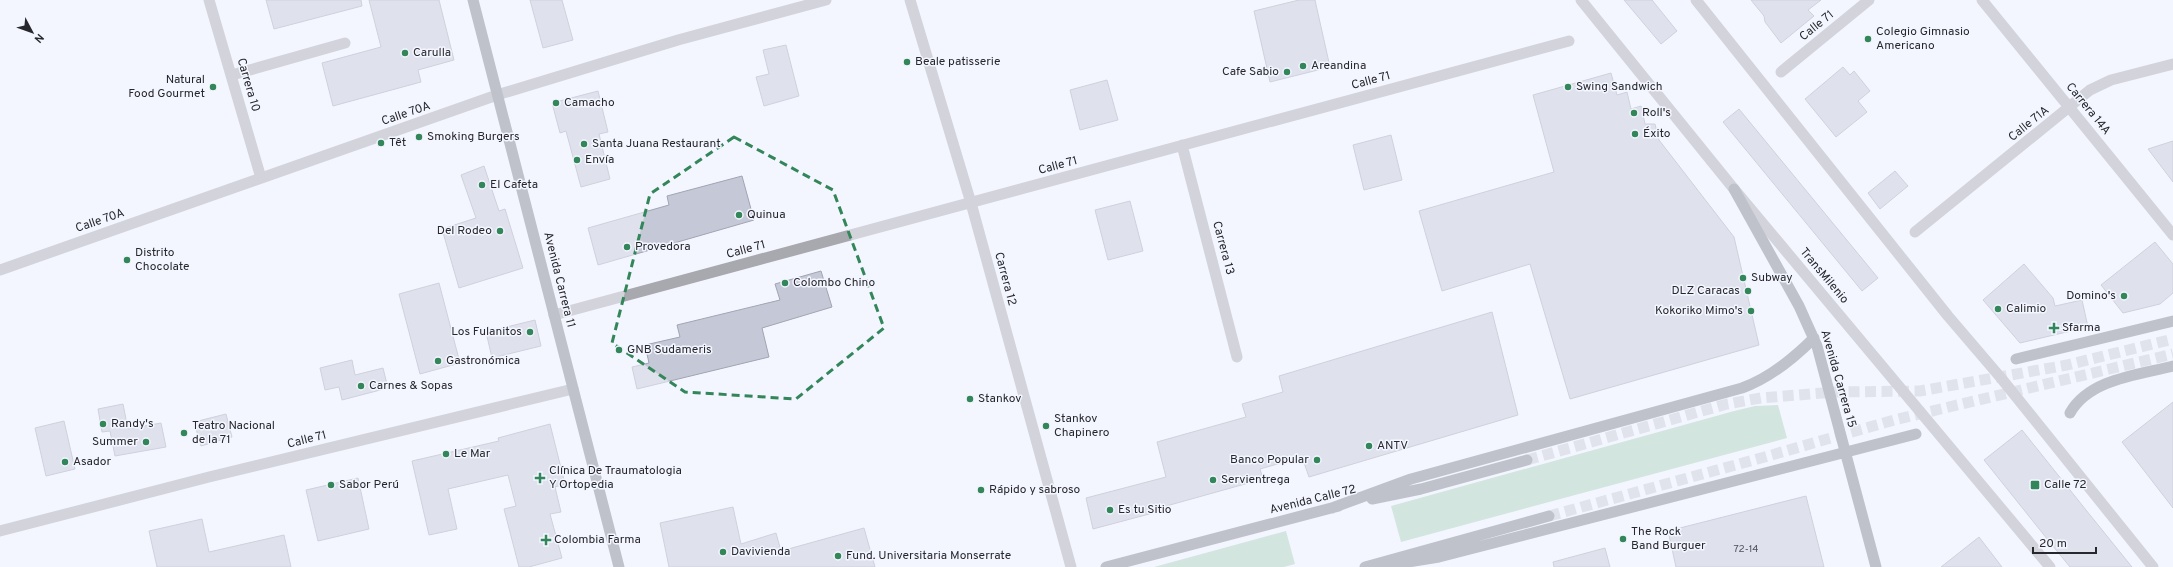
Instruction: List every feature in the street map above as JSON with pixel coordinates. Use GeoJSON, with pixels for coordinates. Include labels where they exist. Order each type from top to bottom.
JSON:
{"type":"FeatureCollection","features":[{"type":"Feature","properties":{"kind":"main road","name":"Avenida Carrera 11"},"geometry":{"type":"LineString","coordinates":[[473,0],[619,567]]}},
{"type":"Feature","properties":{"kind":"main road","name":"Avenida Carrera 15"},"geometry":{"type":"LineString","coordinates":[[1734,189],[1799,306],[1814,338],[1846,451],[1876,567]]}},
{"type":"Feature","properties":{"kind":"main road"},"geometry":{"type":"LineString","coordinates":[[2016,359],[2173,321]]}},
{"type":"Feature","properties":{"kind":"main road"},"geometry":{"type":"LineString","coordinates":[[1332,508],[1411,479],[1742,388],[1753,384],[1781,367],[1814,338]]}},
{"type":"Feature","properties":{"kind":"main road"},"geometry":{"type":"LineString","coordinates":[[2070,413],[2081,397],[2097,386],[2173,366]]}},
{"type":"Feature","properties":{"kind":"main road"},"geometry":{"type":"LineString","coordinates":[[1378,567],[1439,558],[1916,434]]}},
{"type":"Feature","properties":{"kind":"main road","name":"Avenida Calle 72"},"geometry":{"type":"LineString","coordinates":[[1106,567],[1332,508],[1421,489],[1527,460]]}},
{"type":"Feature","properties":{"kind":"main road"},"geometry":{"type":"LineString","coordinates":[[1365,567],[1549,516]]}},
{"type":"Feature","properties":{"kind":"street","name":"Carrera 10"},"geometry":{"type":"LineString","coordinates":[[209,0],[261,178]]}},
{"type":"Feature","properties":{"kind":"street","name":"Calle 70A"},"geometry":{"type":"LineString","coordinates":[[0,270],[497,95],[678,40],[826,0]]}},
{"type":"Feature","properties":{"kind":"street","name":"Carrera 12"},"geometry":{"type":"LineString","coordinates":[[910,0],[971,203],[1071,567]]}},
{"type":"Feature","properties":{"kind":"street","name":"TransMilenio"},"geometry":{"type":"LineString","coordinates":[[1581,0],[1734,189],[2050,567]]}},
{"type":"Feature","properties":{"kind":"street"},"geometry":{"type":"LineString","coordinates":[[1696,0],[1948,316],[2001,378],[2153,567]]}},
{"type":"Feature","properties":{"kind":"street","name":"Calle 71"},"geometry":{"type":"LineString","coordinates":[[1781,72],[1869,0]]}},
{"type":"Feature","properties":{"kind":"street","name":"Carrera 14A"},"geometry":{"type":"LineString","coordinates":[[1982,0],[2173,234]]}},
{"type":"Feature","properties":{"kind":"street","name":"Calle 71"},"geometry":{"type":"LineString","coordinates":[[554,315],[1569,41]]}},
{"type":"Feature","properties":{"kind":"street"},"geometry":{"type":"LineString","coordinates":[[232,75],[344,44]]}},
{"type":"Feature","properties":{"kind":"street","name":"Calle 71A"},"geometry":{"type":"LineString","coordinates":[[1915,232],[2070,107],[2101,84],[2173,64]]}},
{"type":"Feature","properties":{"kind":"street","name":"Carrera 13"},"geometry":{"type":"LineString","coordinates":[[1182,146],[1237,357]]}},
{"type":"Feature","properties":{"kind":"street","name":"Calle 71"},"geometry":{"type":"LineString","coordinates":[[0,531],[209,477],[573,389]]}},
{"type":"Feature","properties":{"kind":"highlighted area"},"geometry":{"type":"Polygon","coordinates":[[[734,137],[833,190],[884,328],[796,399],[685,392],[612,343],[650,194],[734,137]]]}},
{"type":"Feature","properties":{"kind":"green space"},"geometry":{"type":"Polygon","coordinates":[[[1778,405],[1787,438],[1401,542],[1391,506],[1734,411],[1755,406],[1778,405]]]}},
{"type":"Feature","properties":{"kind":"green space"},"geometry":{"type":"Polygon","coordinates":[[[1286,531],[1295,564],[1284,567],[1154,567],[1286,531]]]}},
{"type":"Feature","properties":{"kind":"building"},"geometry":{"type":"Polygon","coordinates":[[[266,0],[361,0],[362,6],[274,29],[266,0]]]}},
{"type":"Feature","properties":{"kind":"building","name":"Carulla"},"geometry":{"type":"Polygon","coordinates":[[[369,0],[439,0],[454,60],[418,70],[421,82],[333,106],[322,63],[381,47],[369,0]]]}},
{"type":"Feature","properties":{"kind":"building"},"geometry":{"type":"Polygon","coordinates":[[[530,0],[562,0],[573,40],[543,48],[530,0]]]}},
{"type":"Feature","properties":{"kind":"building"},"geometry":{"type":"Polygon","coordinates":[[[1299,0],[1315,0],[1330,67],[1270,82],[1254,11],[1299,0]]]}},
{"type":"Feature","properties":{"kind":"building"},"geometry":{"type":"Polygon","coordinates":[[[1624,0],[1652,0],[1677,31],[1661,44],[1624,0]]]}},
{"type":"Feature","properties":{"kind":"building"},"geometry":{"type":"Polygon","coordinates":[[[1751,0],[1821,0],[1808,10],[1814,16],[1781,43],[1765,22],[1764,16],[1751,0]]]}},
{"type":"Feature","properties":{"kind":"building"},"geometry":{"type":"Polygon","coordinates":[[[786,45],[799,96],[764,106],[756,77],[769,74],[763,50],[786,45]]]}},
{"type":"Feature","properties":{"kind":"building"},"geometry":{"type":"Polygon","coordinates":[[[1843,67],[1850,75],[1854,71],[1870,91],[1858,101],[1867,112],[1836,137],[1805,99],[1843,67]]]}},
{"type":"Feature","properties":{"kind":"building"},"geometry":{"type":"Polygon","coordinates":[[[1611,73],[1617,95],[1627,92],[1631,109],[1641,106],[1645,124],[1655,124],[1659,140],[1734,237],[1759,345],[1570,399],[1530,264],[1442,291],[1419,211],[1554,172],[1533,95],[1611,73]]]}},
{"type":"Feature","properties":{"kind":"building"},"geometry":{"type":"Polygon","coordinates":[[[1107,80],[1118,120],[1080,130],[1070,90],[1107,80]]]}},
{"type":"Feature","properties":{"kind":"building"},"geometry":{"type":"Polygon","coordinates":[[[598,91],[608,132],[599,134],[610,179],[581,187],[566,131],[560,133],[552,103],[598,91]]]}},
{"type":"Feature","properties":{"kind":"building"},"geometry":{"type":"Polygon","coordinates":[[[1739,109],[1878,278],[1862,291],[1723,122],[1739,109]]]}},
{"type":"Feature","properties":{"kind":"building"},"geometry":{"type":"Polygon","coordinates":[[[1391,135],[1402,180],[1364,190],[1353,145],[1391,135]]]}},
{"type":"Feature","properties":{"kind":"building"},"geometry":{"type":"Polygon","coordinates":[[[2173,141],[2173,182],[2148,149],[2173,141]]]}},
{"type":"Feature","properties":{"kind":"building"},"geometry":{"type":"Polygon","coordinates":[[[484,166],[499,211],[505,209],[523,268],[459,288],[442,229],[476,218],[461,175],[484,166]]]}},
{"type":"Feature","properties":{"kind":"building"},"geometry":{"type":"Polygon","coordinates":[[[1895,171],[1908,186],[1880,209],[1868,193],[1895,171]]]}},
{"type":"Feature","properties":{"kind":"building"},"geometry":{"type":"Polygon","coordinates":[[[742,176],[754,220],[598,265],[588,228],[669,205],[667,196],[742,176]]]}},
{"type":"Feature","properties":{"kind":"building"},"geometry":{"type":"Polygon","coordinates":[[[1130,201],[1143,251],[1108,260],[1095,210],[1130,201]]]}},
{"type":"Feature","properties":{"kind":"building"},"geometry":{"type":"Polygon","coordinates":[[[2155,242],[2173,264],[2173,293],[2160,304],[2123,313],[2101,285],[2155,242]]]}},
{"type":"Feature","properties":{"kind":"building"},"geometry":{"type":"Polygon","coordinates":[[[2024,264],[2053,298],[2055,306],[2082,300],[2088,327],[2020,343],[1983,300],[2024,264]]]}},
{"type":"Feature","properties":{"kind":"building"},"geometry":{"type":"Polygon","coordinates":[[[821,271],[832,307],[762,328],[769,357],[637,389],[632,367],[649,363],[645,345],[680,337],[677,325],[780,300],[775,284],[821,271]]]}},
{"type":"Feature","properties":{"kind":"building"},"geometry":{"type":"Polygon","coordinates":[[[439,283],[460,363],[420,374],[399,294],[439,283]]]}},
{"type":"Feature","properties":{"kind":"building"},"geometry":{"type":"Polygon","coordinates":[[[1492,312],[1518,415],[1309,477],[1302,457],[1260,469],[1263,479],[1152,510],[1153,513],[1093,529],[1086,498],[1166,477],[1157,442],[1246,417],[1242,404],[1283,392],[1279,376],[1492,312]]]}},
{"type":"Feature","properties":{"kind":"building"},"geometry":{"type":"Polygon","coordinates":[[[535,320],[541,346],[492,358],[486,332],[535,320]]]}},
{"type":"Feature","properties":{"kind":"building"},"geometry":{"type":"Polygon","coordinates":[[[352,360],[355,375],[383,368],[388,388],[342,400],[339,387],[325,390],[320,368],[352,360]]]}},
{"type":"Feature","properties":{"kind":"building"},"geometry":{"type":"Polygon","coordinates":[[[2173,402],[2173,508],[2122,442],[2173,402]]]}},
{"type":"Feature","properties":{"kind":"building"},"geometry":{"type":"Polygon","coordinates":[[[123,404],[128,429],[161,423],[166,447],[115,456],[110,431],[102,432],[98,409],[123,404]]]}},
{"type":"Feature","properties":{"kind":"building"},"geometry":{"type":"Polygon","coordinates":[[[226,414],[232,437],[201,446],[194,422],[226,414]]]}},
{"type":"Feature","properties":{"kind":"building"},"geometry":{"type":"Polygon","coordinates":[[[64,421],[75,469],[46,476],[35,428],[64,421]]]}},
{"type":"Feature","properties":{"kind":"building"},"geometry":{"type":"Polygon","coordinates":[[[550,424],[565,484],[555,487],[561,512],[550,514],[562,558],[529,567],[519,567],[504,509],[516,506],[508,475],[448,489],[457,529],[429,535],[412,461],[499,441],[498,438],[550,424]]]}},
{"type":"Feature","properties":{"kind":"building","name":"Calle 72"},"geometry":{"type":"Polygon","coordinates":[[[2022,430],[2132,567],[2070,567],[2048,540],[1984,460],[2022,430]]]}},
{"type":"Feature","properties":{"kind":"building"},"geometry":{"type":"Polygon","coordinates":[[[358,478],[369,529],[318,541],[306,490],[358,478]]]}},
{"type":"Feature","properties":{"kind":"building"},"geometry":{"type":"Polygon","coordinates":[[[1806,496],[1824,567],[1676,567],[1668,531],[1806,496]]]}},
{"type":"Feature","properties":{"kind":"building"},"geometry":{"type":"Polygon","coordinates":[[[733,507],[741,544],[776,533],[781,551],[864,528],[875,567],[669,567],[660,523],[733,507]]]}},
{"type":"Feature","properties":{"kind":"building"},"geometry":{"type":"Polygon","coordinates":[[[202,519],[209,552],[284,535],[291,567],[157,567],[149,531],[202,519]]]}},
{"type":"Feature","properties":{"kind":"building"},"geometry":{"type":"Polygon","coordinates":[[[1979,537],[2002,567],[1941,567],[1979,537]]]}},
{"type":"Feature","properties":{"kind":"building"},"geometry":{"type":"Polygon","coordinates":[[[1605,548],[1610,567],[1554,567],[1553,562],[1605,548]]]}},
{"type":"Feature","properties":{"kind":"tunnel"},"geometry":{"type":"LineString","coordinates":[[1527,460],[1727,404],[1761,398],[1835,392],[1920,391],[2067,365],[2173,339]]}},
{"type":"Feature","properties":{"kind":"tunnel"},"geometry":{"type":"LineString","coordinates":[[1549,516],[1894,420],[2173,354]]}},
{"type":"Feature","properties":{"kind":"place","name":"Colegio Gimnasio Americano"},"geometry":{"type":"Point","coordinates":[1868,39]}},
{"type":"Feature","properties":{"kind":"place","name":"Carulla"},"geometry":{"type":"Point","coordinates":[405,53]}},
{"type":"Feature","properties":{"kind":"place","name":"Beale patisserie"},"geometry":{"type":"Point","coordinates":[907,62]}},
{"type":"Feature","properties":{"kind":"place","name":"Areandina"},"geometry":{"type":"Point","coordinates":[1303,66]}},
{"type":"Feature","properties":{"kind":"place","name":"Cafe Sabio"},"geometry":{"type":"Point","coordinates":[1287,72]}},
{"type":"Feature","properties":{"kind":"place","name":"Natural Food Gourmet"},"geometry":{"type":"Point","coordinates":[213,87]}},
{"type":"Feature","properties":{"kind":"place","name":"Swing Sandwich"},"geometry":{"type":"Point","coordinates":[1568,87]}},
{"type":"Feature","properties":{"kind":"place","name":"Camacho"},"geometry":{"type":"Point","coordinates":[556,103]}},
{"type":"Feature","properties":{"kind":"place","name":"Roll's"},"geometry":{"type":"Point","coordinates":[1634,113]}},
{"type":"Feature","properties":{"kind":"place","name":"Éxito"},"geometry":{"type":"Point","coordinates":[1635,134]}},
{"type":"Feature","properties":{"kind":"place","name":"Smoking Burgers"},"geometry":{"type":"Point","coordinates":[419,137]}},
{"type":"Feature","properties":{"kind":"place","name":"Têt"},"geometry":{"type":"Point","coordinates":[381,143]}},
{"type":"Feature","properties":{"kind":"place","name":"Santa Juana Restaurant"},"geometry":{"type":"Point","coordinates":[584,144]}},
{"type":"Feature","properties":{"kind":"place","name":"Envía"},"geometry":{"type":"Point","coordinates":[577,160]}},
{"type":"Feature","properties":{"kind":"place","name":"El Cafeta"},"geometry":{"type":"Point","coordinates":[482,185]}},
{"type":"Feature","properties":{"kind":"place","name":"Quinua"},"geometry":{"type":"Point","coordinates":[739,215]}},
{"type":"Feature","properties":{"kind":"place","name":"Del Rodeo"},"geometry":{"type":"Point","coordinates":[500,231]}},
{"type":"Feature","properties":{"kind":"place","name":"Provedora"},"geometry":{"type":"Point","coordinates":[627,247]}},
{"type":"Feature","properties":{"kind":"place","name":"Distrito Chocolate"},"geometry":{"type":"Point","coordinates":[127,260]}},
{"type":"Feature","properties":{"kind":"place","name":"Subway"},"geometry":{"type":"Point","coordinates":[1743,278]}},
{"type":"Feature","properties":{"kind":"place","name":"Colombo Chino"},"geometry":{"type":"Point","coordinates":[785,283]}},
{"type":"Feature","properties":{"kind":"place","name":"DLZ Caracas"},"geometry":{"type":"Point","coordinates":[1748,291]}},
{"type":"Feature","properties":{"kind":"place","name":"Domino's"},"geometry":{"type":"Point","coordinates":[2124,296]}},
{"type":"Feature","properties":{"kind":"place","name":"Calimio"},"geometry":{"type":"Point","coordinates":[1998,309]}},
{"type":"Feature","properties":{"kind":"place","name":"Kokoriko Mimo's"},"geometry":{"type":"Point","coordinates":[1751,311]}},
{"type":"Feature","properties":{"kind":"place","name":"Sfarma"},"geometry":{"type":"Point","coordinates":[2054,328]}},
{"type":"Feature","properties":{"kind":"place","name":"Los Fulanitos"},"geometry":{"type":"Point","coordinates":[530,332]}},
{"type":"Feature","properties":{"kind":"place","name":"GNB Sudameris"},"geometry":{"type":"Point","coordinates":[619,350]}},
{"type":"Feature","properties":{"kind":"place","name":"Gastronómica"},"geometry":{"type":"Point","coordinates":[438,361]}},
{"type":"Feature","properties":{"kind":"place","name":"Carnes & Sopas"},"geometry":{"type":"Point","coordinates":[361,386]}},
{"type":"Feature","properties":{"kind":"place","name":"Stankov"},"geometry":{"type":"Point","coordinates":[970,399]}},
{"type":"Feature","properties":{"kind":"place","name":"Randy's"},"geometry":{"type":"Point","coordinates":[103,424]}},
{"type":"Feature","properties":{"kind":"place","name":"Stankov Chapinero"},"geometry":{"type":"Point","coordinates":[1046,426]}},
{"type":"Feature","properties":{"kind":"place","name":"Teatro Nacional de la 71"},"geometry":{"type":"Point","coordinates":[184,433]}},
{"type":"Feature","properties":{"kind":"place","name":"Summer"},"geometry":{"type":"Point","coordinates":[146,442]}},
{"type":"Feature","properties":{"kind":"place","name":"ANTV"},"geometry":{"type":"Point","coordinates":[1369,446]}},
{"type":"Feature","properties":{"kind":"place","name":"Le Mar"},"geometry":{"type":"Point","coordinates":[446,454]}},
{"type":"Feature","properties":{"kind":"place","name":"Banco Popular"},"geometry":{"type":"Point","coordinates":[1317,460]}},
{"type":"Feature","properties":{"kind":"place","name":"Asador"},"geometry":{"type":"Point","coordinates":[65,462]}},
{"type":"Feature","properties":{"kind":"place","name":"Clínica De Traumatologia Y Ortopedia"},"geometry":{"type":"Point","coordinates":[540,478]}},
{"type":"Feature","properties":{"kind":"place","name":"Servientrega"},"geometry":{"type":"Point","coordinates":[1213,480]}},
{"type":"Feature","properties":{"kind":"place","name":"Sabor Perú"},"geometry":{"type":"Point","coordinates":[331,485]}},
{"type":"Feature","properties":{"kind":"place","name":"Calle 72"},"geometry":{"type":"Point","coordinates":[2035,485]}},
{"type":"Feature","properties":{"kind":"place","name":"Rápido y sabroso"},"geometry":{"type":"Point","coordinates":[981,490]}},
{"type":"Feature","properties":{"kind":"place","name":"Es tu Sitio"},"geometry":{"type":"Point","coordinates":[1110,510]}},
{"type":"Feature","properties":{"kind":"place","name":"The Rock Band Burguer"},"geometry":{"type":"Point","coordinates":[1623,539]}},
{"type":"Feature","properties":{"kind":"place","name":"Colombia Farma"},"geometry":{"type":"Point","coordinates":[546,540]}},
{"type":"Feature","properties":{"kind":"place","name":"Davivienda"},"geometry":{"type":"Point","coordinates":[723,552]}},
{"type":"Feature","properties":{"kind":"place","name":"Fund. Universitaria Monserrate"},"geometry":{"type":"Point","coordinates":[838,556]}}]}
